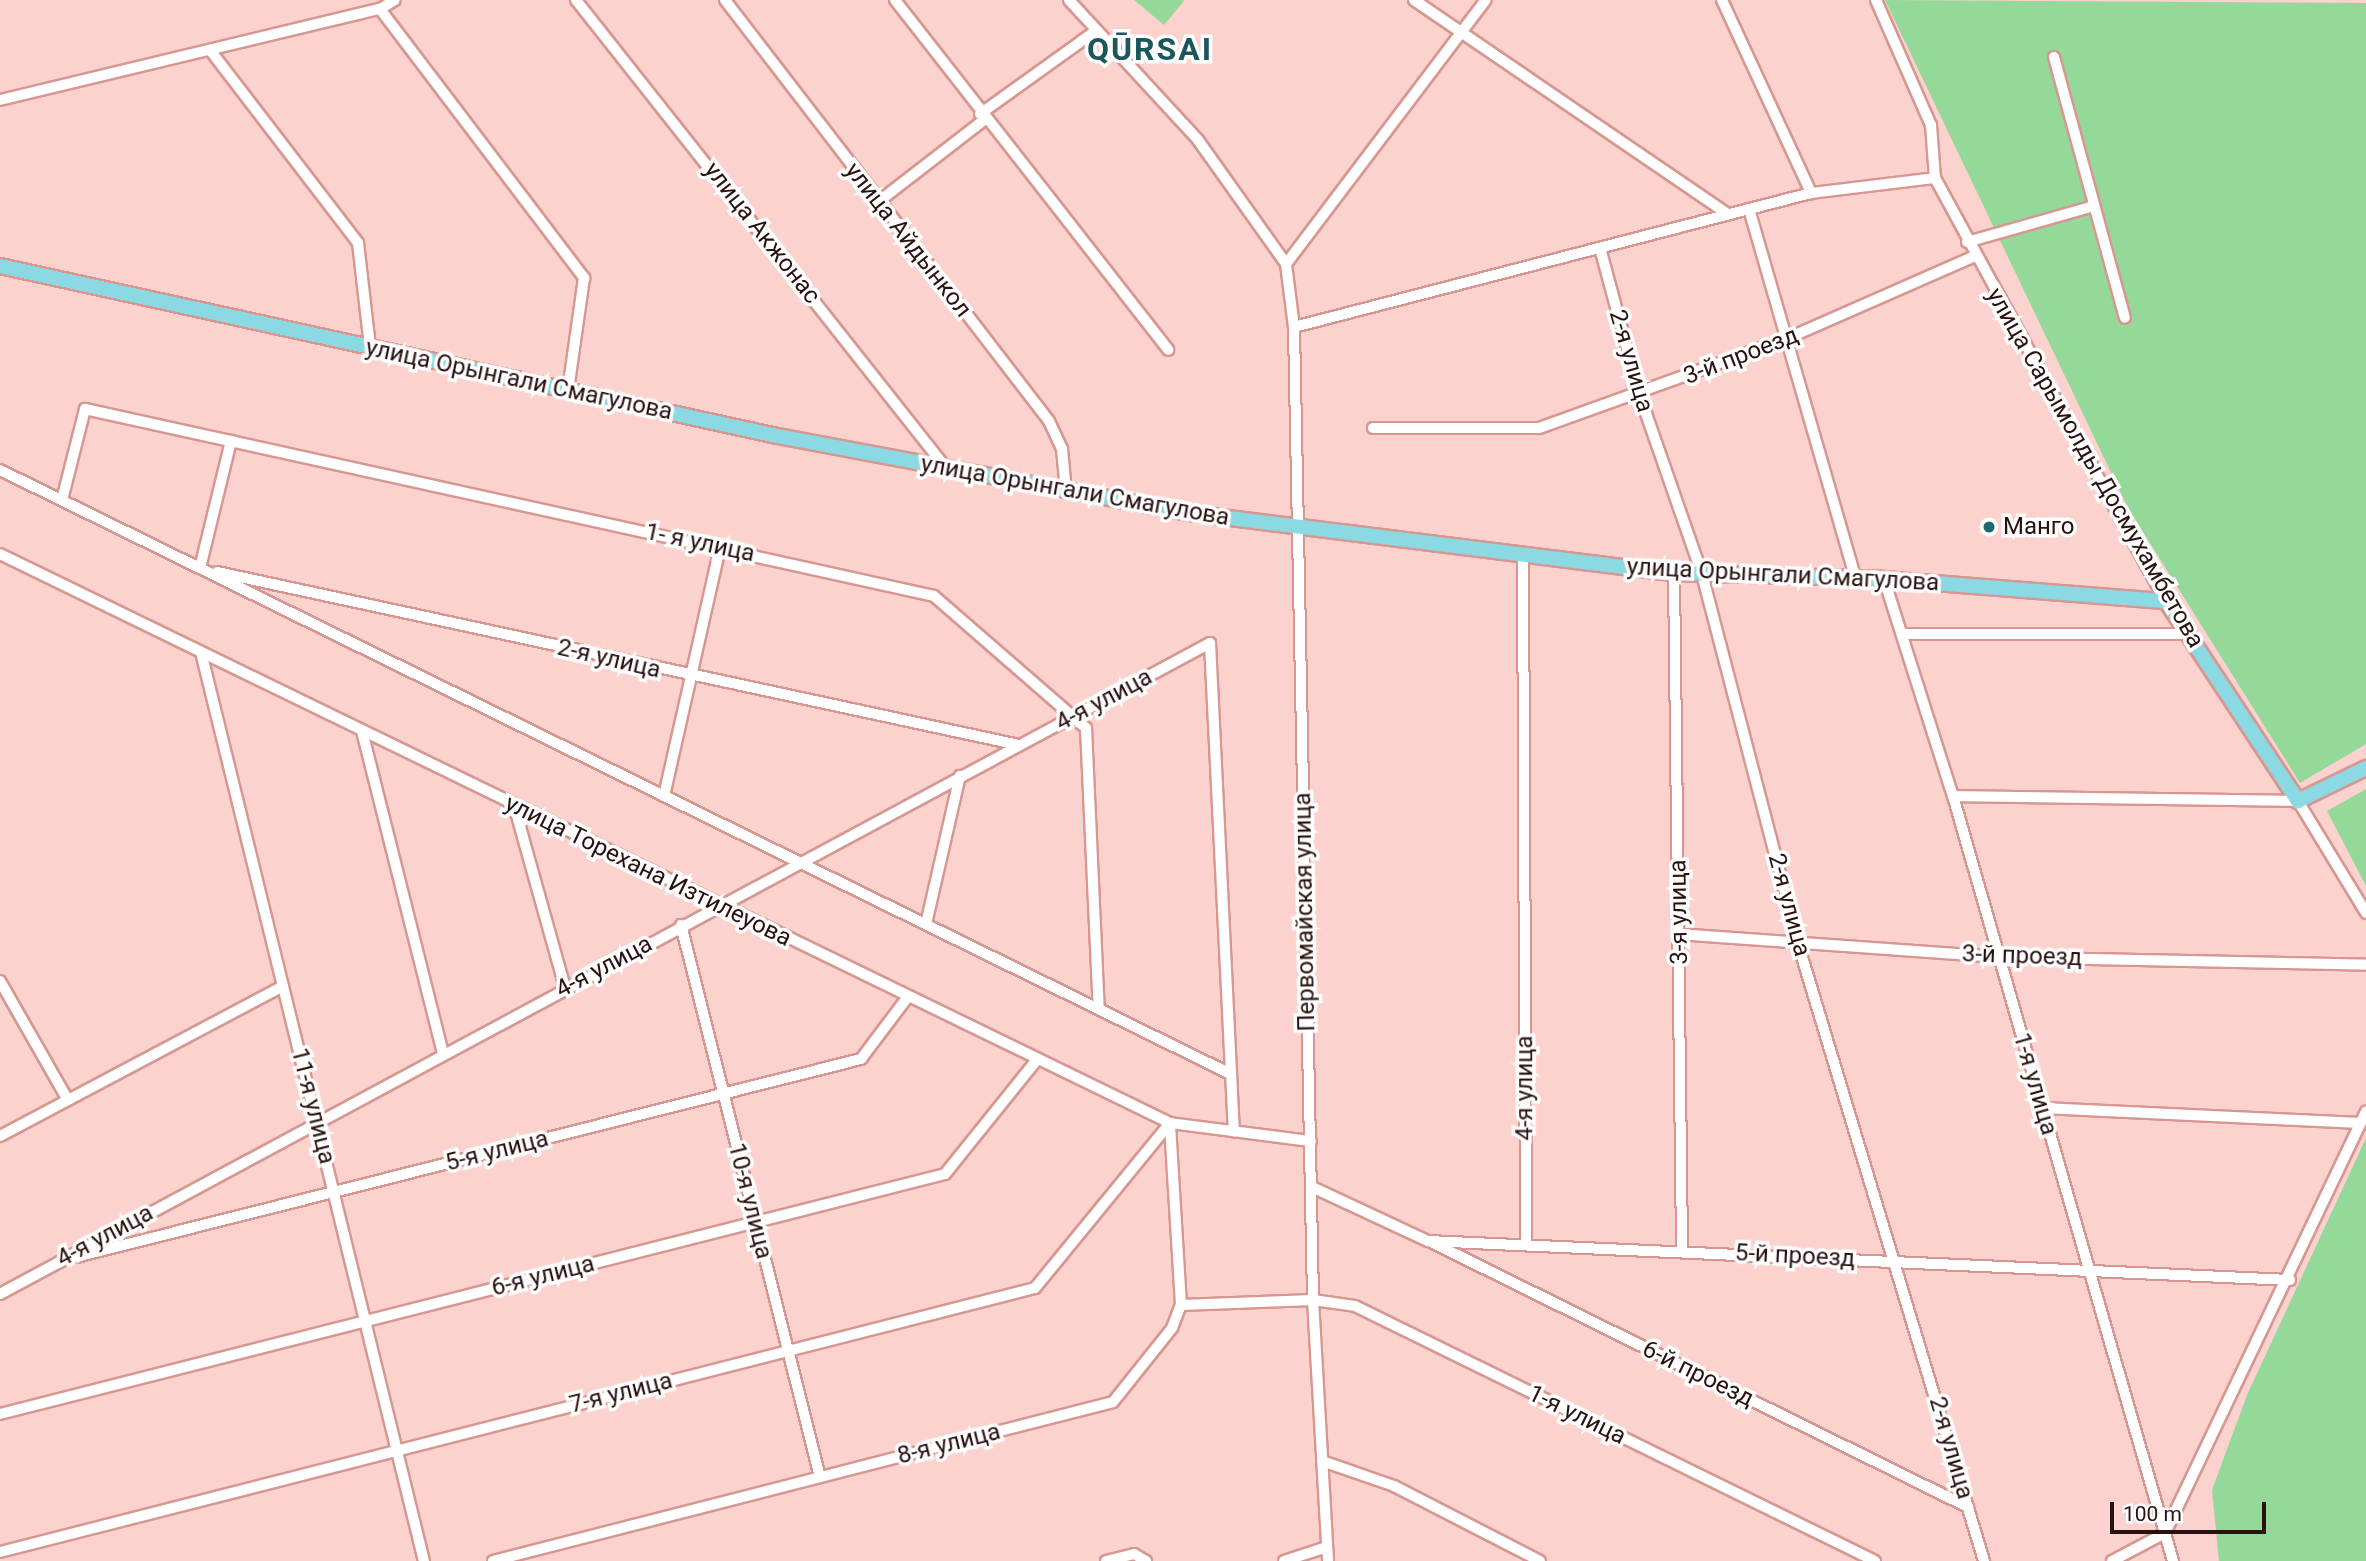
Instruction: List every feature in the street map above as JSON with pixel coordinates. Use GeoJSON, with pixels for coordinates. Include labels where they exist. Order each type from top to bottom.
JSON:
{"type":"FeatureCollection","features":[{"type":"Feature","properties":{"kind":"main road","name":"улица Орынгали Смагулова"},"geometry":{"type":"LineString","coordinates":[[0,266],[568,390],[946,468],[1295,529],[1674,573],[1855,577],[2166,601]]}},
{"type":"Feature","properties":{"kind":"main road","name":"улица Сарымолды Досмухамбетова"},"geometry":{"type":"LineString","coordinates":[[2166,601],[2298,801]]}},
{"type":"Feature","properties":{"kind":"main road"},"geometry":{"type":"LineString","coordinates":[[2298,801],[2366,768]]}},
{"type":"Feature","properties":{"kind":"street"},"geometry":{"type":"LineString","coordinates":[[0,100],[380,9],[395,0]]}},
{"type":"Feature","properties":{"kind":"street","name":"улица Акжонас"},"geometry":{"type":"LineString","coordinates":[[576,0],[946,468]]}},
{"type":"Feature","properties":{"kind":"street","name":"улица Айдынкол"},"geometry":{"type":"LineString","coordinates":[[725,0],[1049,421],[1062,449],[1066,491]]}},
{"type":"Feature","properties":{"kind":"street"},"geometry":{"type":"LineString","coordinates":[[895,0],[982,117],[1168,350]]}},
{"type":"Feature","properties":{"kind":"street"},"geometry":{"type":"LineString","coordinates":[[1069,0],[1094,32],[1198,140],[1286,264],[1486,0]]}},
{"type":"Feature","properties":{"kind":"street"},"geometry":{"type":"LineString","coordinates":[[1414,0],[1728,214]]}},
{"type":"Feature","properties":{"kind":"street"},"geometry":{"type":"LineString","coordinates":[[1722,0],[1811,193]]}},
{"type":"Feature","properties":{"kind":"street","name":"улица Сарымолды Досмухамбетова"},"geometry":{"type":"LineString","coordinates":[[1876,0],[1931,125],[1935,178],[1967,242],[2166,601]]}},
{"type":"Feature","properties":{"kind":"street"},"geometry":{"type":"LineString","coordinates":[[380,9],[584,278],[568,390]]}},
{"type":"Feature","properties":{"kind":"street"},"geometry":{"type":"LineString","coordinates":[[878,202],[982,117],[1094,32]]}},
{"type":"Feature","properties":{"kind":"street"},"geometry":{"type":"LineString","coordinates":[[210,50],[358,243],[370,347]]}},
{"type":"Feature","properties":{"kind":"street"},"geometry":{"type":"LineString","coordinates":[[2054,57],[2125,318]]}},
{"type":"Feature","properties":{"kind":"street"},"geometry":{"type":"LineString","coordinates":[[1294,327],[1811,193],[1935,178]]}},
{"type":"Feature","properties":{"kind":"street"},"geometry":{"type":"LineString","coordinates":[[1967,242],[2094,206]]}},
{"type":"Feature","properties":{"kind":"street"},"geometry":{"type":"LineString","coordinates":[[1749,209],[1855,577]]}},
{"type":"Feature","properties":{"kind":"street","name":"2-я улица"},"geometry":{"type":"LineString","coordinates":[[1600,248],[1640,396],[1702,574],[1797,940],[1896,1261],[1984,1561]]}},
{"type":"Feature","properties":{"kind":"street","name":"3-й проезд"},"geometry":{"type":"LineString","coordinates":[[1373,428],[1539,428],[1640,396],[1786,339],[1975,256]]}},
{"type":"Feature","properties":{"kind":"street","name":"Первомайская улица"},"geometry":{"type":"LineString","coordinates":[[1286,264],[1294,327],[1295,529],[1313,1300],[1328,1561]]}},
{"type":"Feature","properties":{"kind":"street","name":"1- я улица"},"geometry":{"type":"LineString","coordinates":[[62,500],[85,409],[934,596],[1087,728],[1099,1009]]}},
{"type":"Feature","properties":{"kind":"street"},"geometry":{"type":"LineString","coordinates":[[200,568],[231,441]]}},
{"type":"Feature","properties":{"kind":"street"},"geometry":{"type":"LineString","coordinates":[[0,470],[1231,1073],[1234,1131]]}},
{"type":"Feature","properties":{"kind":"street"},"geometry":{"type":"LineString","coordinates":[[664,796],[693,677],[720,547]]}},
{"type":"Feature","properties":{"kind":"street","name":"улица Торехана Изтилеуова"},"geometry":{"type":"LineString","coordinates":[[0,554],[906,998],[1170,1123],[1311,1141]]}},
{"type":"Feature","properties":{"kind":"street","name":"4-я улица"},"geometry":{"type":"LineString","coordinates":[[1523,555],[1526,1243]]}},
{"type":"Feature","properties":{"kind":"street","name":"2-я улица"},"geometry":{"type":"LineString","coordinates":[[200,568],[693,677],[1019,745]]}},
{"type":"Feature","properties":{"kind":"street","name":"3-я улица"},"geometry":{"type":"LineString","coordinates":[[1674,573],[1682,1250]]}},
{"type":"Feature","properties":{"kind":"street","name":"1-я улица"},"geometry":{"type":"LineString","coordinates":[[1884,579],[1953,796],[1997,957],[2165,1533]]}},
{"type":"Feature","properties":{"kind":"street"},"geometry":{"type":"LineString","coordinates":[[1902,635],[2188,634]]}},
{"type":"Feature","properties":{"kind":"street","name":"4-я улица"},"geometry":{"type":"LineString","coordinates":[[0,1294],[797,861],[1210,643],[1231,1073]]}},
{"type":"Feature","properties":{"kind":"street","name":"11-я улица"},"geometry":{"type":"LineString","coordinates":[[201,652],[424,1561]]}},
{"type":"Feature","properties":{"kind":"street"},"geometry":{"type":"LineString","coordinates":[[362,731],[443,1054]]}},
{"type":"Feature","properties":{"kind":"street"},"geometry":{"type":"LineString","coordinates":[[926,924],[960,776]]}},
{"type":"Feature","properties":{"kind":"street"},"geometry":{"type":"LineString","coordinates":[[1953,796],[2298,801]]}},
{"type":"Feature","properties":{"kind":"street","name":"улица Сарымолды Досмухамбетова"},"geometry":{"type":"LineString","coordinates":[[2298,801],[2366,913]]}},
{"type":"Feature","properties":{"kind":"street"},"geometry":{"type":"LineString","coordinates":[[514,805],[565,988]]}},
{"type":"Feature","properties":{"kind":"street","name":"10-я улица"},"geometry":{"type":"LineString","coordinates":[[681,925],[820,1477]]}},
{"type":"Feature","properties":{"kind":"street","name":"3-й проезд"},"geometry":{"type":"LineString","coordinates":[[1679,934],[1797,940],[1997,957],[2366,965]]}},
{"type":"Feature","properties":{"kind":"street"},"geometry":{"type":"LineString","coordinates":[[0,981],[68,1100]]}},
{"type":"Feature","properties":{"kind":"street"},"geometry":{"type":"LineString","coordinates":[[0,1136],[283,986]]}},
{"type":"Feature","properties":{"kind":"street","name":"5-я улица"},"geometry":{"type":"LineString","coordinates":[[59,1262],[861,1059],[906,998]]}},
{"type":"Feature","properties":{"kind":"street","name":"6-я улица"},"geometry":{"type":"LineString","coordinates":[[0,1414],[946,1174],[1036,1061]]}},
{"type":"Feature","properties":{"kind":"street"},"geometry":{"type":"LineString","coordinates":[[2042,1108],[2361,1124]]}},
{"type":"Feature","properties":{"kind":"street"},"geometry":{"type":"LineString","coordinates":[[2112,1561],[2165,1533],[2290,1280],[2366,1112]]}},
{"type":"Feature","properties":{"kind":"street","name":"8-я улица"},"geometry":{"type":"LineString","coordinates":[[493,1561],[1113,1402],[1172,1328],[1181,1305],[1170,1123]]}},
{"type":"Feature","properties":{"kind":"street","name":"7-я улица"},"geometry":{"type":"LineString","coordinates":[[0,1552],[1035,1288],[1170,1123]]}},
{"type":"Feature","properties":{"kind":"street","name":"5-й проезд"},"geometry":{"type":"LineString","coordinates":[[1312,1187],[1428,1241],[1682,1250],[2290,1280]]}},
{"type":"Feature","properties":{"kind":"street","name":"6-й проезд"},"geometry":{"type":"LineString","coordinates":[[1428,1241],[1968,1507]]}},
{"type":"Feature","properties":{"kind":"street","name":"1-я улица"},"geometry":{"type":"LineString","coordinates":[[1181,1305],[1313,1300],[1355,1306],[1875,1561]]}},
{"type":"Feature","properties":{"kind":"street"},"geometry":{"type":"LineString","coordinates":[[1322,1461],[1394,1486],[1540,1561]]}},
{"type":"Feature","properties":{"kind":"street"},"geometry":{"type":"LineString","coordinates":[[2165,1533],[2173,1561]]}},
{"type":"Feature","properties":{"kind":"street"},"geometry":{"type":"LineString","coordinates":[[1284,1561],[1327,1547]]}},
{"type":"Feature","properties":{"kind":"street"},"geometry":{"type":"LineString","coordinates":[[1106,1561],[1135,1554],[1146,1561]]}},
{"type":"Feature","properties":{"kind":"green space"},"geometry":{"type":"Polygon","coordinates":[[[1134,0],[1183,0],[1184,1],[1164,25],[1134,0]]]}},
{"type":"Feature","properties":{"kind":"green space"},"geometry":{"type":"Polygon","coordinates":[[[1885,0],[2366,3],[2366,744],[2300,783],[2128,508],[1885,0]]]}},
{"type":"Feature","properties":{"kind":"green space"},"geometry":{"type":"Polygon","coordinates":[[[2366,789],[2366,886],[2327,811],[2366,789]]]}},
{"type":"Feature","properties":{"kind":"green space"},"geometry":{"type":"Polygon","coordinates":[[[2366,1138],[2366,1561],[2219,1561],[2212,1490],[2247,1395],[2366,1138]]]}},
{"type":"Feature","properties":{"kind":"place","name":"Манго"},"geometry":{"type":"Point","coordinates":[1989,527]}},
{"type":"Feature","properties":{"kind":"district","name":"QŪRSAI"},"geometry":{"type":"Point","coordinates":[1150,49]}}]}
